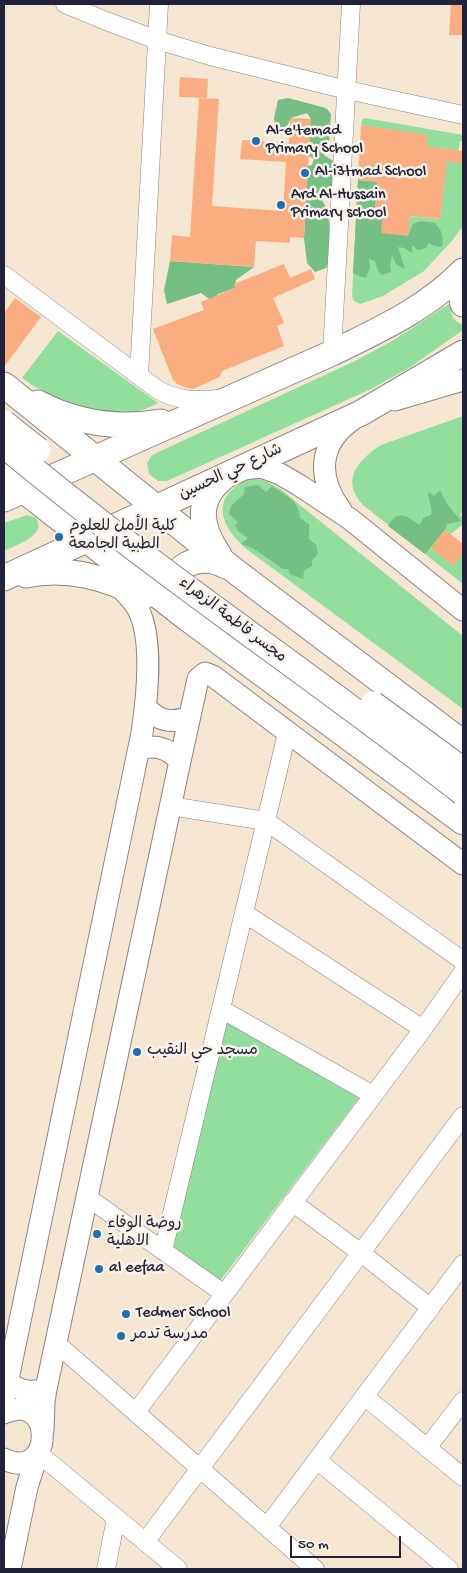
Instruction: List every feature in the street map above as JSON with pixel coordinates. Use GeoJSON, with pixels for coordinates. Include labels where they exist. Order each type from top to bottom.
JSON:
{"type":"FeatureCollection","features":[{"type":"Feature","properties":{"kind":"highway"},"geometry":{"type":"LineString","coordinates":[[13,495],[382,329],[437,295],[463,271]]}},
{"type":"Feature","properties":{"kind":"highway"},"geometry":{"type":"LineString","coordinates":[[463,279],[460,294],[463,304]]}},
{"type":"Feature","properties":{"kind":"highway"},"geometry":{"type":"LineString","coordinates":[[361,413],[463,353]]}},
{"type":"Feature","properties":{"kind":"highway"},"geometry":{"type":"LineString","coordinates":[[4,384],[42,406],[90,421],[118,425],[136,425],[162,422],[193,415]]}},
{"type":"Feature","properties":{"kind":"highway"},"geometry":{"type":"LineString","coordinates":[[4,384],[235,572],[463,743]]}},
{"type":"Feature","properties":{"kind":"highway","name":"شارع حي الحسين"},"geometry":{"type":"LineString","coordinates":[[4,579],[361,413]]}},
{"type":"Feature","properties":{"kind":"highway","name":"مجسر فاطمة الزهراء"},"geometry":{"type":"LineString","coordinates":[[4,422],[206,581],[463,770]]}},
{"type":"Feature","properties":{"kind":"highway","name":"مجسر فاطمة الزهراء"},"geometry":{"type":"LineString","coordinates":[[4,445],[238,627],[463,792]]}},
{"type":"Feature","properties":{"kind":"highway"},"geometry":{"type":"LineString","coordinates":[[234,472],[214,486],[204,503],[203,513],[207,535],[212,545],[223,561],[235,572]]}},
{"type":"Feature","properties":{"kind":"highway"},"geometry":{"type":"LineString","coordinates":[[4,474],[13,495],[86,540],[188,619],[463,822]]}},
{"type":"Feature","properties":{"kind":"highway"},"geometry":{"type":"LineString","coordinates":[[188,619],[177,608],[172,594],[174,580],[182,568],[202,559],[216,562],[235,572]]}},
{"type":"Feature","properties":{"kind":"highway"},"geometry":{"type":"LineString","coordinates":[[4,579],[34,573],[61,571],[88,574],[154,601],[188,619]]}},
{"type":"Feature","properties":{"kind":"main road","name":"شارع حي الحسين"},"geometry":{"type":"LineString","coordinates":[[361,413],[419,392],[463,380]]}},
{"type":"Feature","properties":{"kind":"main road"},"geometry":{"type":"LineString","coordinates":[[350,519],[330,494],[326,485],[325,454],[338,432],[361,413]]}},
{"type":"Feature","properties":{"kind":"main road"},"geometry":{"type":"LineString","coordinates":[[234,472],[252,467],[261,468],[280,474],[307,490],[350,519],[463,610]]}},
{"type":"Feature","properties":{"kind":"main road"},"geometry":{"type":"LineString","coordinates":[[46,1389],[39,1391],[5,1390],[139,749],[146,707],[147,662],[144,629],[140,614],[134,603],[116,584]]}},
{"type":"Feature","properties":{"kind":"main road"},"geometry":{"type":"LineString","coordinates":[[10,1569],[26,1487],[43,1442],[46,1389],[198,679],[204,673],[218,679],[287,733],[463,864]]}},
{"type":"Feature","properties":{"kind":"main road"},"geometry":{"type":"LineString","coordinates":[[146,707],[152,714],[170,722],[180,721],[189,717]]}},
{"type":"Feature","properties":{"kind":"main road"},"geometry":{"type":"LineString","coordinates":[[139,749],[148,747],[166,749],[180,760]]}},
{"type":"Feature","properties":{"kind":"main road"},"geometry":{"type":"LineString","coordinates":[[4,1413],[24,1410],[33,1415],[43,1430]]}},
{"type":"Feature","properties":{"kind":"main road"},"geometry":{"type":"LineString","coordinates":[[4,1459],[17,1463],[29,1460],[38,1453]]}},
{"type":"Feature","properties":{"kind":"main road"},"geometry":{"type":"LineString","coordinates":[[4,1470],[16,1472],[23,1478],[26,1487]]}},
{"type":"Feature","properties":{"kind":"street"},"geometry":{"type":"LineString","coordinates":[[65,4],[157,40],[210,56],[347,90],[463,115]]}},
{"type":"Feature","properties":{"kind":"street"},"geometry":{"type":"LineString","coordinates":[[139,376],[159,4]]}},
{"type":"Feature","properties":{"kind":"street"},"geometry":{"type":"LineString","coordinates":[[332,353],[352,4]]}},
{"type":"Feature","properties":{"kind":"street"},"geometry":{"type":"LineString","coordinates":[[4,275],[166,394],[184,400],[209,400],[236,396]]}},
{"type":"Feature","properties":{"kind":"street"},"geometry":{"type":"LineString","coordinates":[[163,1251],[287,733]]}},
{"type":"Feature","properties":{"kind":"street"},"geometry":{"type":"LineString","coordinates":[[170,806],[266,821],[463,962]]}},
{"type":"Feature","properties":{"kind":"street"},"geometry":{"type":"LineString","coordinates":[[244,913],[423,1029]]}},
{"type":"Feature","properties":{"kind":"street"},"geometry":{"type":"LineString","coordinates":[[136,1412],[223,1293],[423,1029],[463,972]]}},
{"type":"Feature","properties":{"kind":"street"},"geometry":{"type":"LineString","coordinates":[[221,1009],[373,1096]]}},
{"type":"Feature","properties":{"kind":"street"},"geometry":{"type":"LineString","coordinates":[[145,1542],[463,1116]]}},
{"type":"Feature","properties":{"kind":"street"},"geometry":{"type":"LineString","coordinates":[[87,1197],[223,1293]]}},
{"type":"Feature","properties":{"kind":"street"},"geometry":{"type":"LineString","coordinates":[[292,1202],[431,1308]]}},
{"type":"Feature","properties":{"kind":"street"},"geometry":{"type":"LineString","coordinates":[[267,1527],[463,1264]]}},
{"type":"Feature","properties":{"kind":"street"},"geometry":{"type":"LineString","coordinates":[[56,1342],[315,1569]]}},
{"type":"Feature","properties":{"kind":"street"},"geometry":{"type":"LineString","coordinates":[[364,1396],[463,1477]]}},
{"type":"Feature","properties":{"kind":"street"},"geometry":{"type":"LineString","coordinates":[[427,1448],[463,1401]]}},
{"type":"Feature","properties":{"kind":"street"},"geometry":{"type":"LineString","coordinates":[[38,1453],[178,1569]]}},
{"type":"Feature","properties":{"kind":"street"},"geometry":{"type":"LineString","coordinates":[[317,1460],[449,1569]]}},
{"type":"Feature","properties":{"kind":"street"},"geometry":{"type":"LineString","coordinates":[[106,1569],[116,1518]]}},
{"type":"Feature","properties":{"kind":"green space"},"geometry":{"type":"Polygon","coordinates":[[[288,98],[322,107],[331,114],[329,143],[324,155],[333,161],[334,180],[331,192],[320,196],[328,211],[330,260],[326,268],[315,272],[307,263],[304,238],[308,166],[312,165],[314,159],[309,156],[311,119],[307,113],[291,118],[283,129],[275,126],[274,118],[278,100],[288,98]]]}},
{"type":"Feature","properties":{"kind":"green space"},"geometry":{"type":"Polygon","coordinates":[[[365,118],[463,135],[463,141],[460,141],[457,162],[463,164],[463,226],[424,271],[383,296],[360,304],[354,301],[352,296],[358,180],[377,182],[375,213],[440,219],[448,149],[426,146],[427,135],[361,125],[362,120],[365,118]]]}},
{"type":"Feature","properties":{"kind":"green space"},"geometry":{"type":"Polygon","coordinates":[[[358,180],[377,182],[375,213],[383,213],[408,236],[413,224],[421,221],[435,223],[442,234],[442,247],[429,243],[426,248],[418,250],[412,245],[412,253],[398,247],[404,269],[396,264],[392,255],[391,272],[382,275],[378,271],[375,261],[369,259],[370,267],[366,278],[353,273],[358,180]]]}},
{"type":"Feature","properties":{"kind":"green space"},"geometry":{"type":"Polygon","coordinates":[[[170,261],[254,267],[236,280],[235,288],[218,294],[212,301],[201,293],[167,304],[164,290],[170,261]]]}},
{"type":"Feature","properties":{"kind":"green space"},"geometry":{"type":"Polygon","coordinates":[[[452,302],[452,316],[463,325],[463,330],[409,368],[371,389],[167,481],[158,481],[149,474],[147,463],[152,455],[355,361],[392,341],[452,302]]]}},
{"type":"Feature","properties":{"kind":"green space"},"geometry":{"type":"Polygon","coordinates":[[[58,331],[158,403],[146,409],[136,411],[119,413],[105,411],[60,399],[22,378],[58,331]]]}},
{"type":"Feature","properties":{"kind":"green space"},"geometry":{"type":"Polygon","coordinates":[[[463,416],[463,511],[460,514],[463,518],[463,524],[451,534],[445,530],[431,548],[453,566],[463,553],[463,584],[363,505],[356,496],[353,479],[359,464],[381,445],[463,416]]]}},
{"type":"Feature","properties":{"kind":"green space"},"geometry":{"type":"Polygon","coordinates":[[[253,478],[263,480],[280,489],[463,636],[463,709],[245,548],[229,528],[224,518],[223,509],[225,500],[230,492],[239,484],[253,478]]]}},
{"type":"Feature","properties":{"kind":"green space"},"geometry":{"type":"Polygon","coordinates":[[[258,485],[266,492],[272,486],[291,499],[297,506],[300,518],[309,524],[309,539],[316,545],[318,554],[312,560],[312,566],[304,571],[303,579],[290,574],[288,569],[283,569],[254,549],[241,544],[248,538],[238,531],[235,526],[238,522],[229,514],[231,506],[244,494],[245,487],[258,485]]]}},
{"type":"Feature","properties":{"kind":"green space"},"geometry":{"type":"Polygon","coordinates":[[[440,490],[447,504],[461,521],[447,524],[445,530],[425,554],[388,526],[395,517],[399,516],[407,517],[420,525],[423,518],[431,515],[428,492],[434,496],[440,490]]]}},
{"type":"Feature","properties":{"kind":"green space"},"geometry":{"type":"Polygon","coordinates":[[[27,515],[35,517],[38,523],[38,529],[35,534],[4,551],[4,523],[27,515]]]}},
{"type":"Feature","properties":{"kind":"green space"},"geometry":{"type":"Polygon","coordinates":[[[227,1022],[359,1098],[220,1281],[171,1250],[227,1022]]]}},
{"type":"Feature","properties":{"kind":"building"},"geometry":{"type":"Polygon","coordinates":[[[451,4],[463,4],[463,35],[449,35],[451,4]]]}},
{"type":"Feature","properties":{"kind":"building"},"geometry":{"type":"Polygon","coordinates":[[[180,77],[208,79],[207,98],[179,97],[180,77]]]}},
{"type":"Feature","properties":{"kind":"building"},"geometry":{"type":"Polygon","coordinates":[[[199,98],[219,99],[212,206],[283,211],[286,162],[240,159],[242,140],[289,143],[290,118],[311,119],[304,238],[290,237],[290,243],[256,241],[254,267],[170,261],[172,235],[190,237],[199,98]]]}},
{"type":"Feature","properties":{"kind":"building"},"geometry":{"type":"Polygon","coordinates":[[[361,125],[428,135],[426,146],[463,151],[463,164],[447,161],[440,219],[410,216],[408,236],[381,233],[383,213],[375,213],[377,182],[358,180],[361,125]]]}},
{"type":"Feature","properties":{"kind":"building"},"geometry":{"type":"Polygon","coordinates":[[[284,264],[290,278],[311,269],[315,279],[273,298],[284,323],[277,326],[284,346],[222,371],[220,377],[193,389],[177,384],[173,380],[153,329],[204,310],[201,302],[235,288],[234,284],[284,264]]]}},
{"type":"Feature","properties":{"kind":"building"},"geometry":{"type":"Polygon","coordinates":[[[15,298],[41,317],[4,367],[4,313],[15,298]]]}},
{"type":"Feature","properties":{"kind":"building"},"geometry":{"type":"Polygon","coordinates":[[[445,530],[463,544],[463,553],[453,566],[431,548],[445,530]]]}},
{"type":"Feature","properties":{"kind":"place","name":"Al-e'temad Primary School"},"geometry":{"type":"Point","coordinates":[256,141]}},
{"type":"Feature","properties":{"kind":"place","name":"Al-i3tmad School"},"geometry":{"type":"Point","coordinates":[305,173]}},
{"type":"Feature","properties":{"kind":"place","name":"Ard Al-Hussain Primary school"},"geometry":{"type":"Point","coordinates":[281,205]}},
{"type":"Feature","properties":{"kind":"place","name":"كلية الأمل للعلوم الطبية الجامعة"},"geometry":{"type":"Point","coordinates":[59,537]}},
{"type":"Feature","properties":{"kind":"place","name":"مسجد حي النقيب"},"geometry":{"type":"Point","coordinates":[137,1052]}},
{"type":"Feature","properties":{"kind":"place","name":"روضة الوفاء الاهلية"},"geometry":{"type":"Point","coordinates":[97,1234]}},
{"type":"Feature","properties":{"kind":"place","name":"al eefaa"},"geometry":{"type":"Point","coordinates":[99,1269]}},
{"type":"Feature","properties":{"kind":"place","name":"Tedmer School"},"geometry":{"type":"Point","coordinates":[126,1314]}},
{"type":"Feature","properties":{"kind":"place","name":"مدرسة تدمر"},"geometry":{"type":"Point","coordinates":[121,1336]}}]}
